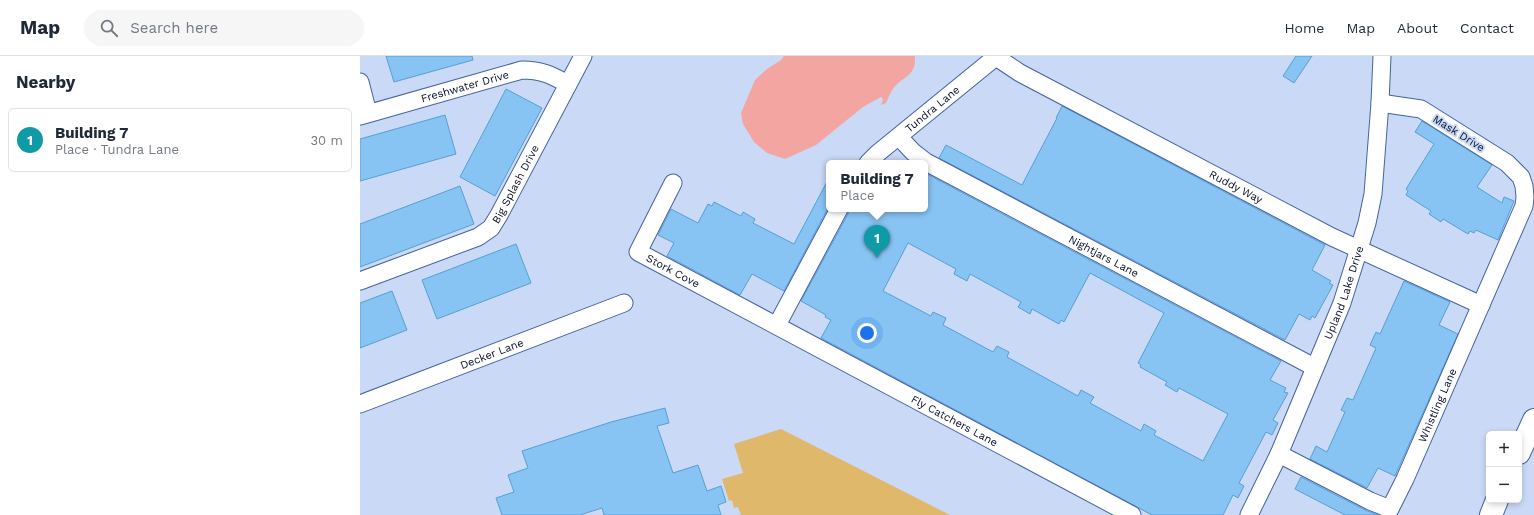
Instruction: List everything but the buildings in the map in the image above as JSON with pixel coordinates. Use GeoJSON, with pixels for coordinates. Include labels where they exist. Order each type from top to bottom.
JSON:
{"type":"FeatureCollection","features":[{"type":"Feature","properties":{"kind":"highway"},"geometry":{"type":"LineString","coordinates":[[1522,446],[1534,420]]}},
{"type":"Feature","properties":{"kind":"highway"},"geometry":{"type":"LineString","coordinates":[[1491,515],[1497,503]]}},
{"type":"Feature","properties":{"kind":"street","name":"Big Splash Drive"},"geometry":{"type":"LineString","coordinates":[[360,281],[478,237],[491,228],[583,56]]}},
{"type":"Feature","properties":{"kind":"street","name":"Upland Lake Drive"},"geometry":{"type":"LineString","coordinates":[[1249,515],[1279,454],[1314,366],[1342,303],[1371,209],[1380,104],[1382,56]]}},
{"type":"Feature","properties":{"kind":"street","name":"Tundra Lane"},"geometry":{"type":"LineString","coordinates":[[871,160],[996,57]]}},
{"type":"Feature","properties":{"kind":"street","name":"Ruddy Way"},"geometry":{"type":"LineString","coordinates":[[996,57],[1020,73],[1359,250],[1481,305]]}},
{"type":"Feature","properties":{"kind":"street","name":"Freshwater Drive"},"geometry":{"type":"LineString","coordinates":[[364,114],[522,70],[535,70],[549,74],[568,84]]}},
{"type":"Feature","properties":{"kind":"street"},"geometry":{"type":"LineString","coordinates":[[360,82],[364,114]]}},
{"type":"Feature","properties":{"kind":"street","name":"Mask Drive"},"geometry":{"type":"LineString","coordinates":[[1380,104],[1411,107],[1428,113],[1507,163],[1521,177],[1524,186]]}},
{"type":"Feature","properties":{"kind":"street","name":"Nightjars Lane"},"geometry":{"type":"LineString","coordinates":[[899,137],[913,152],[923,160]]}},
{"type":"Feature","properties":{"kind":"street","name":"Nightjars Lane"},"geometry":{"type":"LineString","coordinates":[[928,163],[1314,366]]}},
{"type":"Feature","properties":{"kind":"street","name":"Stork Cove"},"geometry":{"type":"LineString","coordinates":[[672,183],[638,252],[777,325]]}},
{"type":"Feature","properties":{"kind":"street","name":"Whistling Lane"},"geometry":{"type":"LineString","coordinates":[[1279,454],[1370,501],[1390,509],[1405,479],[1521,214],[1525,197],[1524,186]]}},
{"type":"Feature","properties":{"kind":"street"},"geometry":{"type":"LineString","coordinates":[[777,325],[837,212]]}},
{"type":"Feature","properties":{"kind":"street","name":"Decker Lane"},"geometry":{"type":"LineString","coordinates":[[360,404],[624,303]]}},
{"type":"Feature","properties":{"kind":"street","name":"Fly Catchers Lane"},"geometry":{"type":"LineString","coordinates":[[777,325],[1132,515]]}},
{"type":"Feature","properties":{"kind":"shaded area"},"geometry":{"type":"Polygon","coordinates":[[[784,56],[915,56],[915,63],[908,76],[893,89],[886,103],[881,105],[883,99],[881,97],[863,107],[816,145],[785,159],[767,153],[754,142],[743,124],[741,113],[755,80],[784,56]]]}},
{"type":"Feature","properties":{"kind":"shaded area"},"geometry":{"type":"Polygon","coordinates":[[[781,429],[950,515],[741,515],[738,507],[734,508],[732,500],[729,501],[722,479],[743,473],[734,444],[781,429]]]}},
{"type":"Feature","properties":{"kind":"place","name":"Building 7"},"geometry":{"type":"Point","coordinates":[877,258]}}]}
